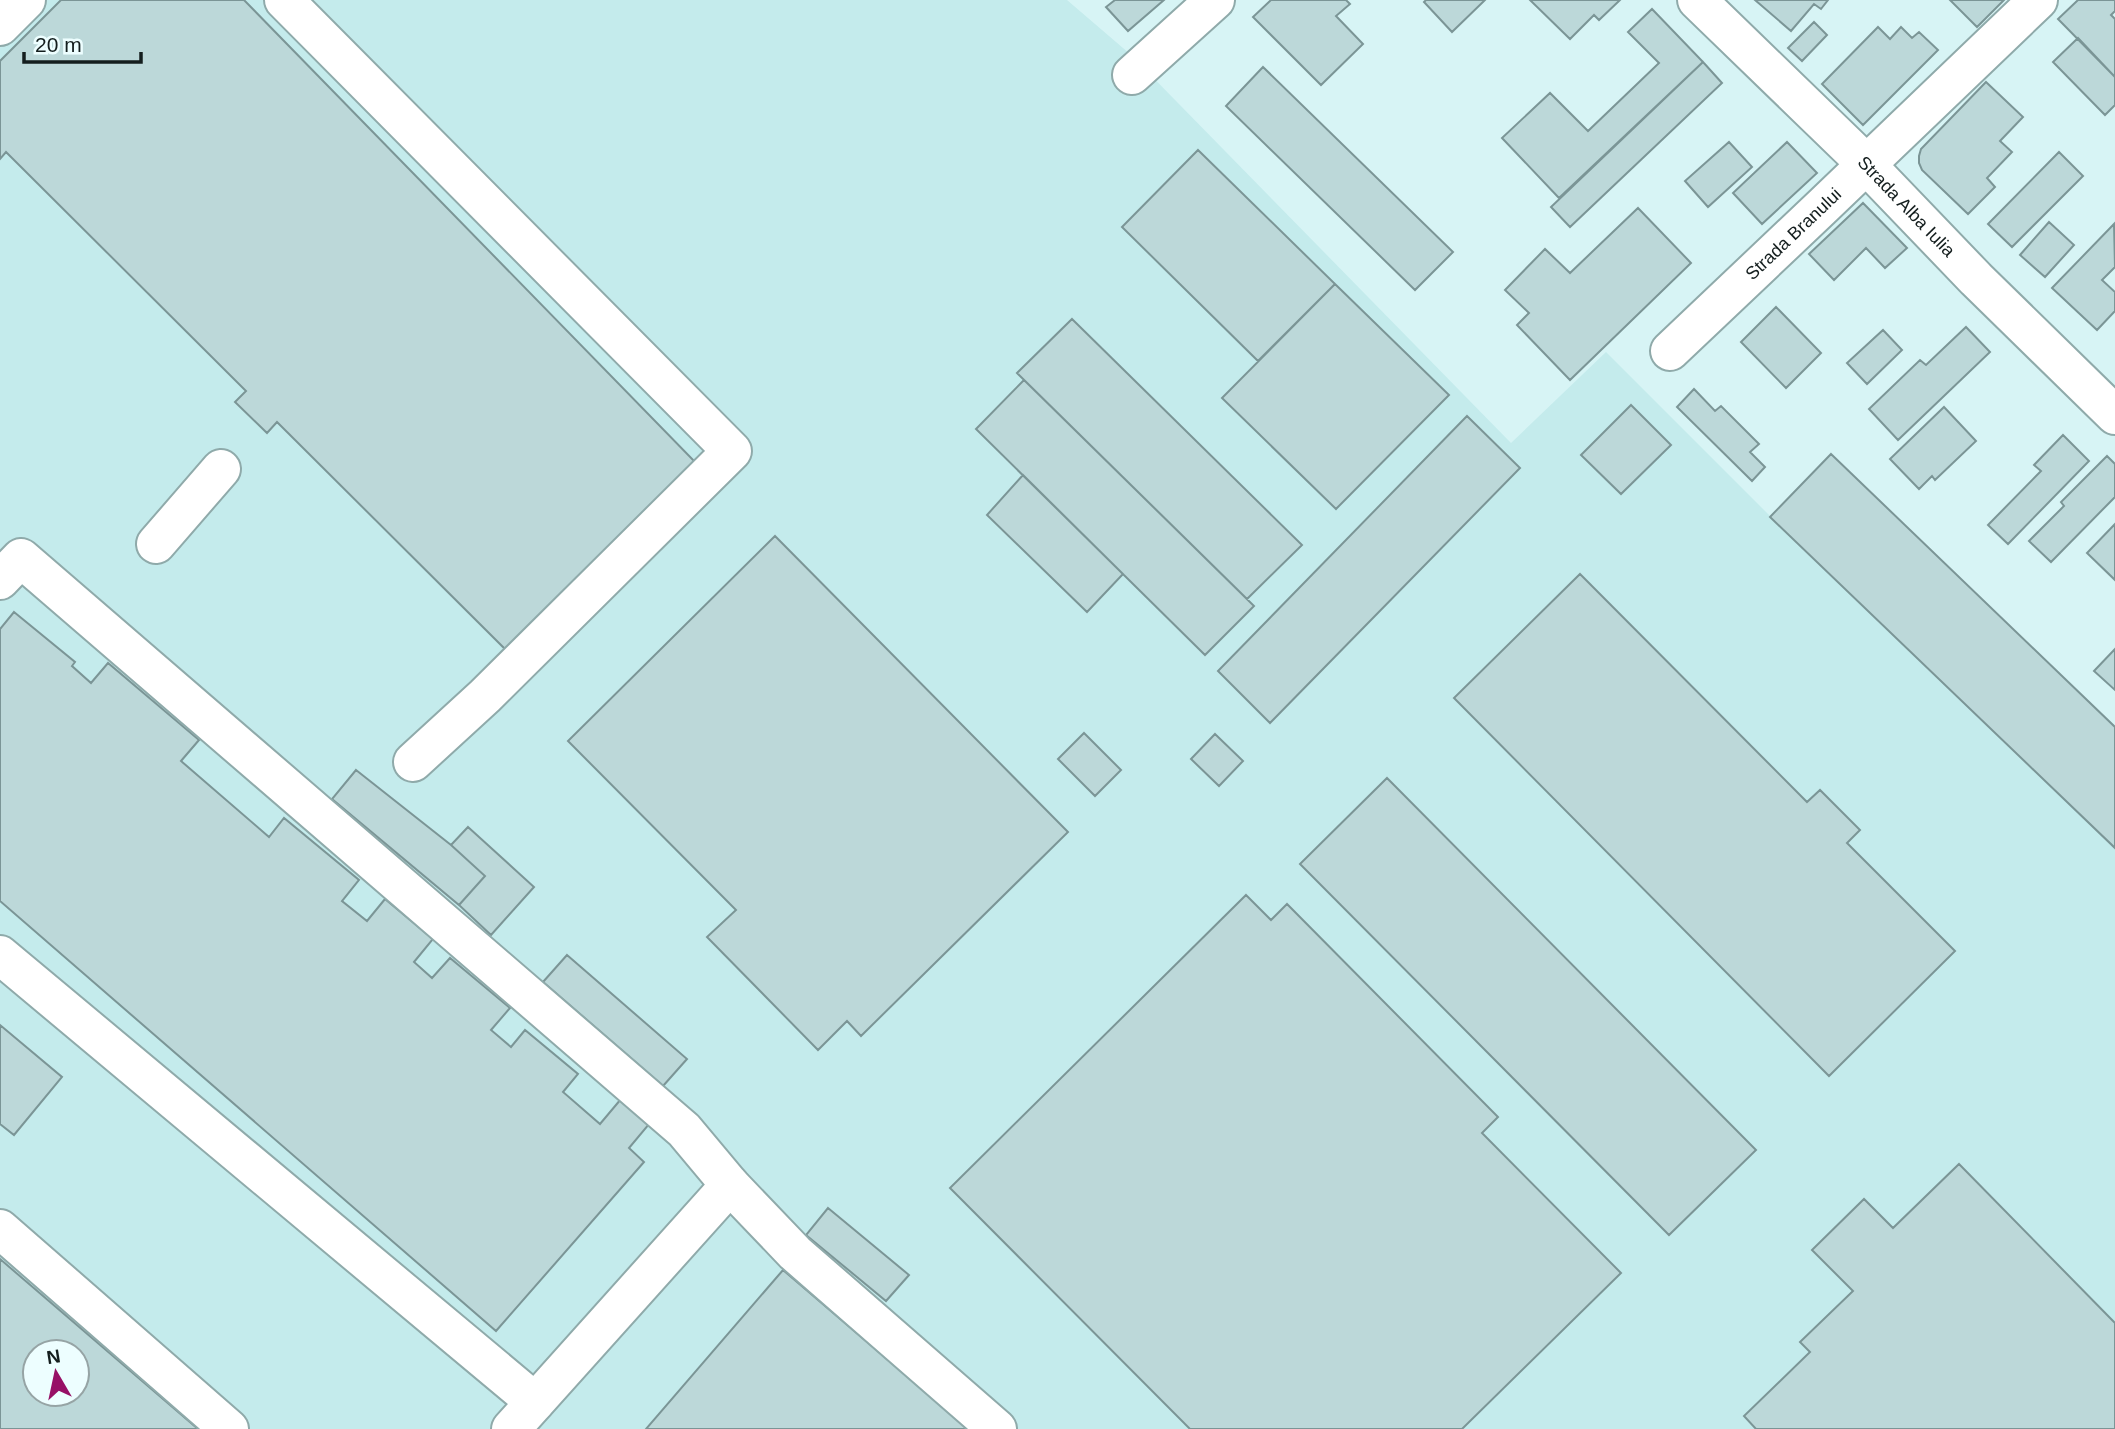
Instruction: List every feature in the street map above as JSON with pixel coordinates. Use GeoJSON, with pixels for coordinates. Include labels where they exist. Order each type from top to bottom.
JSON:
{"type":"FeatureCollection","features":[{"type":"Feature","properties":{"kind":"street"},"geometry":{"type":"LineString","coordinates":[[0,26],[26,0]]}},
{"type":"Feature","properties":{"kind":"street"},"geometry":{"type":"LineString","coordinates":[[284,0],[732,451],[485,696],[413,762]]}},
{"type":"Feature","properties":{"kind":"street"},"geometry":{"type":"LineString","coordinates":[[1132,75],[1215,0]]}},
{"type":"Feature","properties":{"kind":"street","name":"Strada Alba Iulia"},"geometry":{"type":"LineString","coordinates":[[1697,0],[1867,164],[1976,279],[2115,415]]}},
{"type":"Feature","properties":{"kind":"street","name":"Strada Branului"},"geometry":{"type":"LineString","coordinates":[[1670,351],[2038,0]]}},
{"type":"Feature","properties":{"kind":"street"},"geometry":{"type":"LineString","coordinates":[[156,544],[221,468]]}},
{"type":"Feature","properties":{"kind":"street"},"geometry":{"type":"LineString","coordinates":[[0,580],[21,558],[684,1130],[730,1185],[795,1253],[997,1429]]}},
{"type":"Feature","properties":{"kind":"street"},"geometry":{"type":"LineString","coordinates":[[0,955],[523,1415],[730,1185]]}},
{"type":"Feature","properties":{"kind":"street"},"geometry":{"type":"LineString","coordinates":[[0,1228],[229,1429]]}},
{"type":"Feature","properties":{"kind":"shaded area"},"geometry":{"type":"Polygon","coordinates":[[[0,0],[1067,0],[1130,54],[1511,443],[1606,352],[1770,516],[1831,454],[2115,727],[2115,1429],[0,1429],[0,0]]]}},
{"type":"Feature","properties":{"kind":"building"},"geometry":{"type":"Polygon","coordinates":[[[61,0],[244,0],[697,464],[510,654],[277,422],[267,433],[235,402],[246,391],[6,152],[0,159],[0,61],[61,0]]]}},
{"type":"Feature","properties":{"kind":"building"},"geometry":{"type":"Polygon","coordinates":[[[1115,0],[1164,0],[1128,31],[1106,7],[1115,0]]]}},
{"type":"Feature","properties":{"kind":"building"},"geometry":{"type":"Polygon","coordinates":[[[1271,0],[1346,0],[1350,4],[1336,16],[1363,44],[1321,85],[1253,17],[1271,0]]]}},
{"type":"Feature","properties":{"kind":"building"},"geometry":{"type":"Polygon","coordinates":[[[1485,0],[1452,32],[1424,2],[1485,0]]]}},
{"type":"Feature","properties":{"kind":"building"},"geometry":{"type":"Polygon","coordinates":[[[1530,0],[1620,0],[1599,20],[1594,15],[1570,39],[1530,0]]]}},
{"type":"Feature","properties":{"kind":"building"},"geometry":{"type":"Polygon","coordinates":[[[1755,0],[1828,0],[1821,9],[1814,4],[1791,31],[1755,0]]]}},
{"type":"Feature","properties":{"kind":"building"},"geometry":{"type":"Polygon","coordinates":[[[1950,0],[2004,0],[1977,27],[1950,0]]]}},
{"type":"Feature","properties":{"kind":"building"},"geometry":{"type":"Polygon","coordinates":[[[2078,0],[2115,0],[2115,11],[2111,15],[2115,19],[2115,77],[2058,19],[2078,0]]]}},
{"type":"Feature","properties":{"kind":"building"},"geometry":{"type":"Polygon","coordinates":[[[1652,9],[1703,62],[1559,198],[1502,138],[1550,93],[1588,131],[1659,63],[1628,32],[1652,9]]]}},
{"type":"Feature","properties":{"kind":"building"},"geometry":{"type":"Polygon","coordinates":[[[1814,22],[1827,35],[1802,61],[1788,48],[1814,22]]]}},
{"type":"Feature","properties":{"kind":"building"},"geometry":{"type":"Polygon","coordinates":[[[1878,27],[1890,39],[1901,27],[1912,38],[1919,32],[1938,50],[1863,125],[1822,84],[1878,27]]]}},
{"type":"Feature","properties":{"kind":"building"},"geometry":{"type":"Polygon","coordinates":[[[2078,38],[2115,77],[2115,105],[2105,115],[2053,62],[2078,38]]]}},
{"type":"Feature","properties":{"kind":"building"},"geometry":{"type":"Polygon","coordinates":[[[1703,62],[1722,83],[1570,227],[1551,207],[1703,62]]]}},
{"type":"Feature","properties":{"kind":"building"},"geometry":{"type":"Polygon","coordinates":[[[1263,67],[1453,252],[1415,290],[1226,106],[1263,67]]]}},
{"type":"Feature","properties":{"kind":"building"},"geometry":{"type":"Polygon","coordinates":[[[1986,82],[2023,117],[2000,141],[2012,152],[1987,178],[1995,187],[1968,214],[1922,170],[1919,156],[1921,149],[1986,82]]]}},
{"type":"Feature","properties":{"kind":"building"},"geometry":{"type":"Polygon","coordinates":[[[1729,142],[1752,167],[1708,207],[1685,181],[1729,142]]]}},
{"type":"Feature","properties":{"kind":"building"},"geometry":{"type":"Polygon","coordinates":[[[1787,142],[1817,173],[1762,224],[1733,193],[1787,142]]]}},
{"type":"Feature","properties":{"kind":"building"},"geometry":{"type":"Polygon","coordinates":[[[1198,150],[1335,284],[1258,361],[1122,227],[1198,150]]]}},
{"type":"Feature","properties":{"kind":"building"},"geometry":{"type":"Polygon","coordinates":[[[2059,152],[2083,176],[2012,247],[1988,224],[2059,152]]]}},
{"type":"Feature","properties":{"kind":"building"},"geometry":{"type":"Polygon","coordinates":[[[1863,203],[1907,248],[1885,268],[1866,248],[1834,280],[1809,254],[1863,203]]]}},
{"type":"Feature","properties":{"kind":"building"},"geometry":{"type":"Polygon","coordinates":[[[1638,208],[1691,263],[1570,380],[1517,325],[1529,313],[1505,290],[1545,249],[1570,273],[1638,208]]]}},
{"type":"Feature","properties":{"kind":"building"},"geometry":{"type":"Polygon","coordinates":[[[2049,222],[2074,245],[2045,277],[2020,255],[2049,222]]]}},
{"type":"Feature","properties":{"kind":"building"},"geometry":{"type":"Polygon","coordinates":[[[2114,224],[2115,267],[2102,280],[2115,292],[2115,311],[2097,330],[2052,288],[2114,224]]]}},
{"type":"Feature","properties":{"kind":"building"},"geometry":{"type":"Polygon","coordinates":[[[1335,284],[1449,395],[1336,509],[1222,398],[1335,284]]]}},
{"type":"Feature","properties":{"kind":"building"},"geometry":{"type":"Polygon","coordinates":[[[1776,307],[1821,353],[1786,388],[1741,342],[1776,307]]]}},
{"type":"Feature","properties":{"kind":"building"},"geometry":{"type":"Polygon","coordinates":[[[1072,319],[1302,545],[1247,599],[1017,373],[1072,319]]]}},
{"type":"Feature","properties":{"kind":"building"},"geometry":{"type":"Polygon","coordinates":[[[1966,327],[1990,352],[1898,440],[1869,409],[1920,360],[1926,365],[1966,327]]]}},
{"type":"Feature","properties":{"kind":"building"},"geometry":{"type":"Polygon","coordinates":[[[1883,330],[1902,350],[1867,384],[1847,363],[1883,330]]]}},
{"type":"Feature","properties":{"kind":"building"},"geometry":{"type":"Polygon","coordinates":[[[1024,380],[1254,606],[1205,655],[976,429],[1024,380]]]}},
{"type":"Feature","properties":{"kind":"building"},"geometry":{"type":"Polygon","coordinates":[[[1694,389],[1715,411],[1721,406],[1759,444],[1750,452],[1765,467],[1752,481],[1677,407],[1694,389]]]}},
{"type":"Feature","properties":{"kind":"building"},"geometry":{"type":"Polygon","coordinates":[[[1631,405],[1671,445],[1621,494],[1581,455],[1631,405]]]}},
{"type":"Feature","properties":{"kind":"building"},"geometry":{"type":"Polygon","coordinates":[[[1944,407],[1976,441],[1935,480],[1932,476],[1919,489],[1890,459],[1944,407]]]}},
{"type":"Feature","properties":{"kind":"building"},"geometry":{"type":"Polygon","coordinates":[[[1467,416],[1520,468],[1270,723],[1218,671],[1467,416]]]}},
{"type":"Feature","properties":{"kind":"building"},"geometry":{"type":"Polygon","coordinates":[[[2063,435],[2089,461],[2008,544],[1988,525],[2041,471],[2034,465],[2063,435]]]}},
{"type":"Feature","properties":{"kind":"building"},"geometry":{"type":"Polygon","coordinates":[[[1831,454],[2115,727],[2115,848],[1770,517],[1831,454]]]}},
{"type":"Feature","properties":{"kind":"building"},"geometry":{"type":"Polygon","coordinates":[[[2107,456],[2115,464],[2115,497],[2051,562],[2029,541],[2064,506],[2061,502],[2107,456]]]}},
{"type":"Feature","properties":{"kind":"building"},"geometry":{"type":"Polygon","coordinates":[[[1023,475],[1123,574],[1087,612],[987,515],[1023,475]]]}},
{"type":"Feature","properties":{"kind":"building"},"geometry":{"type":"Polygon","coordinates":[[[2115,524],[2115,580],[2087,553],[2115,524]]]}},
{"type":"Feature","properties":{"kind":"building"},"geometry":{"type":"Polygon","coordinates":[[[775,536],[1068,832],[861,1036],[847,1021],[818,1050],[707,937],[736,910],[568,741],[775,536]]]}},
{"type":"Feature","properties":{"kind":"building"},"geometry":{"type":"Polygon","coordinates":[[[1580,574],[1807,802],[1820,790],[1860,830],[1847,843],[1955,951],[1829,1076],[1454,698],[1580,574]]]}},
{"type":"Feature","properties":{"kind":"building"},"geometry":{"type":"Polygon","coordinates":[[[14,612],[75,662],[72,666],[91,683],[108,663],[199,740],[181,761],[269,837],[284,818],[359,880],[342,901],[367,921],[385,899],[433,939],[414,962],[432,978],[450,958],[510,1008],[491,1030],[511,1047],[525,1030],[578,1074],[563,1092],[600,1124],[621,1099],[650,1123],[629,1148],[644,1162],[496,1331],[0,901],[0,629],[14,612]]]}},
{"type":"Feature","properties":{"kind":"building"},"geometry":{"type":"Polygon","coordinates":[[[2115,649],[2115,690],[2094,671],[2115,649]]]}},
{"type":"Feature","properties":{"kind":"building"},"geometry":{"type":"Polygon","coordinates":[[[1084,733],[1121,770],[1095,796],[1058,759],[1084,733]]]}},
{"type":"Feature","properties":{"kind":"building"},"geometry":{"type":"Polygon","coordinates":[[[1215,734],[1243,761],[1219,786],[1191,759],[1215,734]]]}},
{"type":"Feature","properties":{"kind":"building"},"geometry":{"type":"Polygon","coordinates":[[[356,770],[451,845],[485,876],[459,905],[332,799],[356,770]]]}},
{"type":"Feature","properties":{"kind":"building"},"geometry":{"type":"Polygon","coordinates":[[[1387,778],[1756,1150],[1669,1235],[1300,864],[1387,778]]]}},
{"type":"Feature","properties":{"kind":"building"},"geometry":{"type":"Polygon","coordinates":[[[468,827],[534,887],[491,935],[459,905],[485,876],[451,845],[468,827]]]}},
{"type":"Feature","properties":{"kind":"building"},"geometry":{"type":"Polygon","coordinates":[[[1246,895],[1271,920],[1287,904],[1498,1117],[1482,1133],[1621,1273],[1462,1429],[1190,1429],[950,1188],[1246,895]]]}},
{"type":"Feature","properties":{"kind":"building"},"geometry":{"type":"Polygon","coordinates":[[[567,955],[687,1059],[663,1086],[543,982],[567,955]]]}},
{"type":"Feature","properties":{"kind":"building"},"geometry":{"type":"Polygon","coordinates":[[[0,1025],[62,1077],[14,1135],[0,1124],[0,1025]]]}},
{"type":"Feature","properties":{"kind":"building"},"geometry":{"type":"Polygon","coordinates":[[[1959,1164],[2115,1323],[2115,1429],[1756,1429],[1744,1416],[1810,1352],[1800,1342],[1853,1291],[1812,1250],[1864,1199],[1893,1228],[1959,1164]]]}},
{"type":"Feature","properties":{"kind":"building"},"geometry":{"type":"Polygon","coordinates":[[[828,1208],[909,1275],[886,1301],[806,1235],[828,1208]]]}},
{"type":"Feature","properties":{"kind":"building"},"geometry":{"type":"Polygon","coordinates":[[[0,1259],[198,1429],[0,1429],[0,1259]]]}},
{"type":"Feature","properties":{"kind":"building"},"geometry":{"type":"Polygon","coordinates":[[[783,1270],[969,1429],[646,1429],[783,1270]]]}}]}
